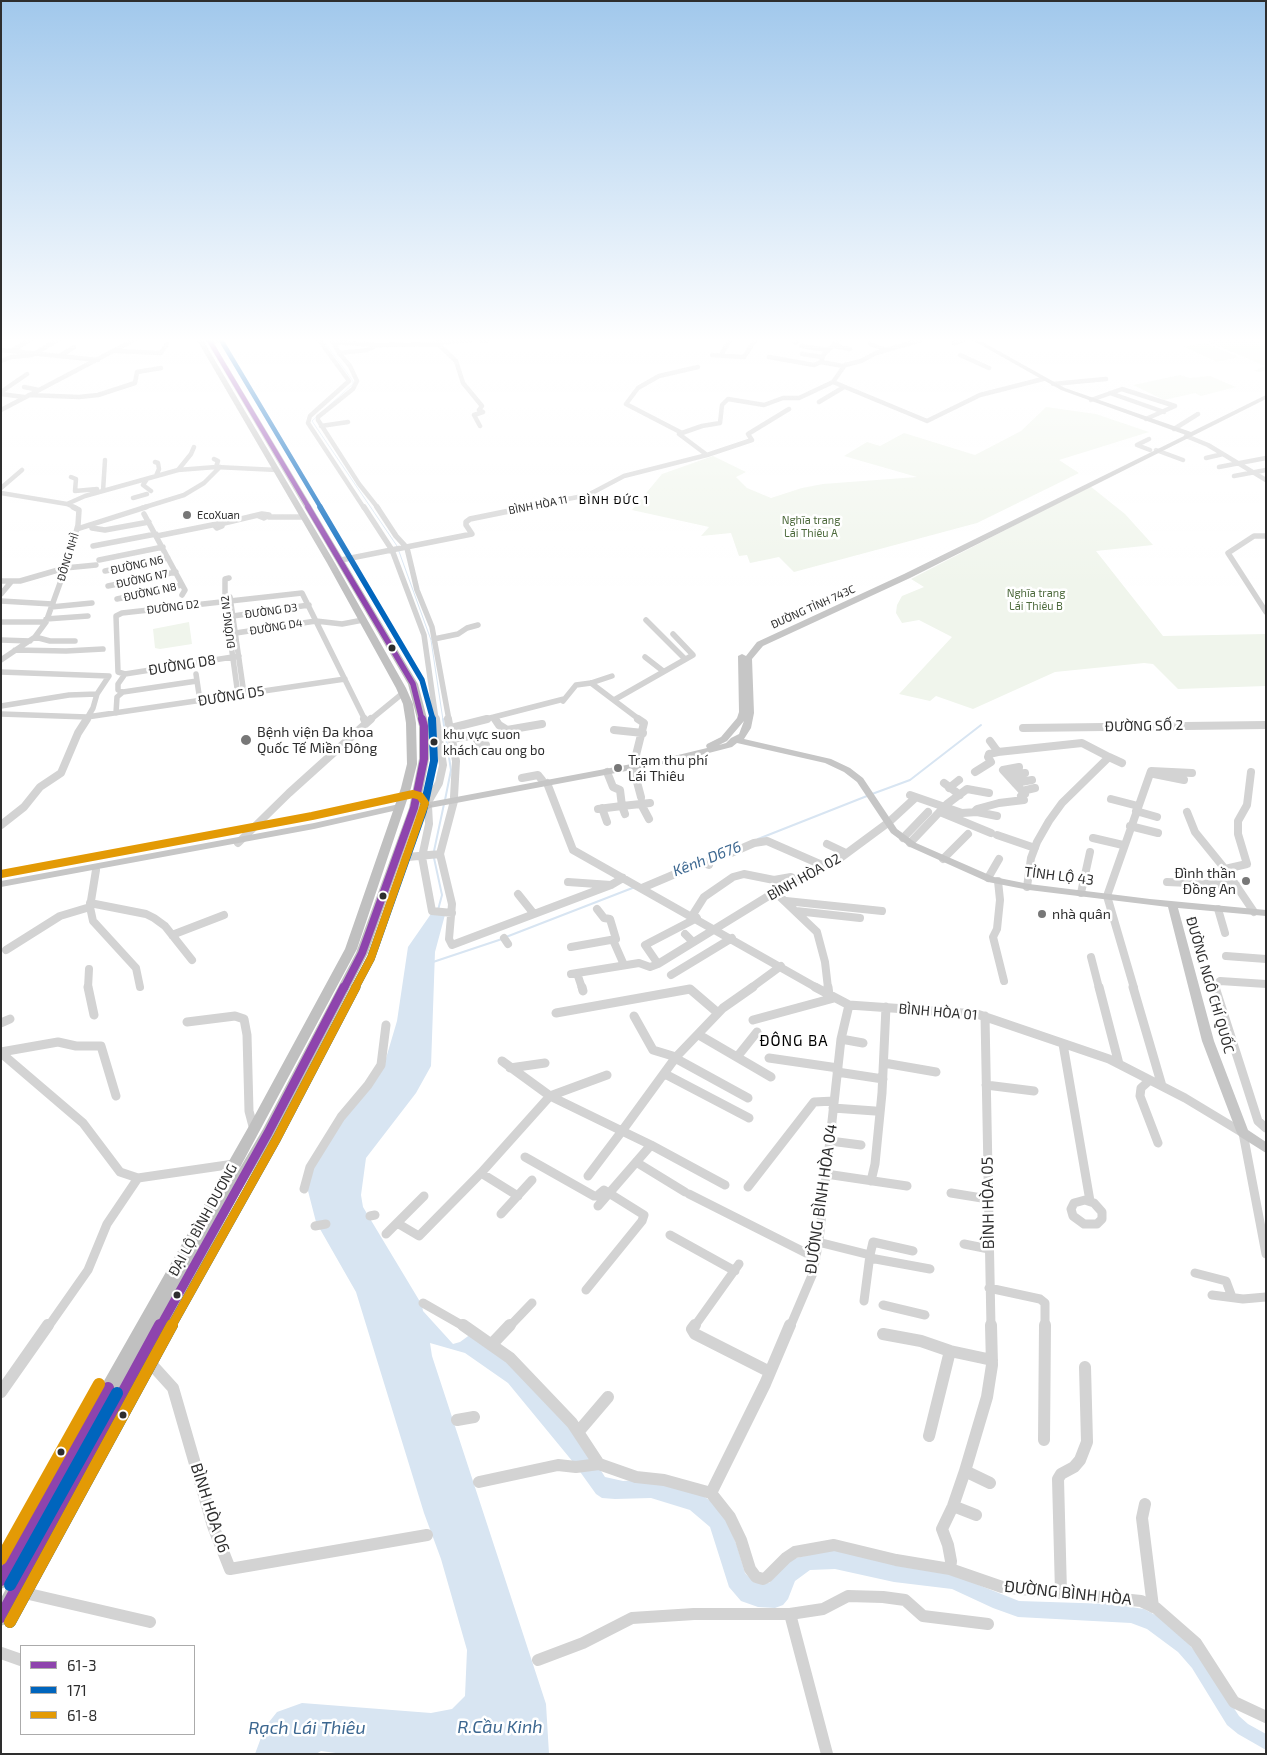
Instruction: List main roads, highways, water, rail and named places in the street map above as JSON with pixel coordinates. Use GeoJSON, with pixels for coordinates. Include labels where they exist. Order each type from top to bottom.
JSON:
{"type":"FeatureCollection","features":[{"type":"Feature","properties":{"kind":"highway","name":"ĐẠI LỘ BÌNH DƯƠNG"},"geometry":{"type":"LineString","coordinates":[[1,1580],[234,1164],[261,1131],[362,952],[414,806],[424,759],[424,726],[413,684],[341,560],[277,470],[251,422]]}},
{"type":"Feature","properties":{"kind":"highway","name":"ĐẠI LỘ BÌNH DƯƠNG"},"geometry":{"type":"LineString","coordinates":[[1,1617],[235,1189],[261,1131],[352,949],[366,908],[414,806],[409,779],[412,752],[411,723],[403,693],[331,563],[308,515],[253,422]]}},
{"type":"Feature","properties":{"kind":"highway"},"geometry":{"type":"LineString","coordinates":[[331,563],[341,560]]}},
{"type":"Feature","properties":{"kind":"highway"},"geometry":{"type":"LineString","coordinates":[[117,1373],[133,1376]]}},
{"type":"Feature","properties":{"kind":"highway"},"geometry":{"type":"LineString","coordinates":[[34,1522],[52,1525]]}},
{"type":"Feature","properties":{"kind":"main road"},"geometry":{"type":"LineString","coordinates":[[1154,422],[1186,434]]}},
{"type":"Feature","properties":{"kind":"main road","name":"ĐƯỜNG TỈNH 743C"},"geometry":{"type":"LineString","coordinates":[[737,741],[748,728],[750,713],[748,664],[752,652],[760,644],[1211,422]]}},
{"type":"Feature","properties":{"kind":"main road","name":"ĐƯỜNG TỈNH 743C"},"geometry":{"type":"LineString","coordinates":[[726,738],[737,725],[743,712],[741,664],[744,652],[753,643],[773,633],[870,591]]}},
{"type":"Feature","properties":{"kind":"main road"},"geometry":{"type":"LineString","coordinates":[[545,781],[607,772],[707,747],[726,738],[737,741]]}},
{"type":"Feature","properties":{"kind":"main road"},"geometry":{"type":"LineString","coordinates":[[1,886],[716,750],[737,741]]}},
{"type":"Feature","properties":{"kind":"main road","name":"TỈNH LỘ 43"},"geometry":{"type":"LineString","coordinates":[[737,741],[828,761],[847,770],[860,780],[894,831],[906,840],[943,859],[993,880],[1027,887],[1266,913]]}},
{"type":"Feature","properties":{"kind":"main road"},"geometry":{"type":"LineString","coordinates":[[1,886],[96,870],[140,860]]}},
{"type":"Feature","properties":{"kind":"main road","name":"ĐƯỜNG NGÔ CHÍ QUỐC"},"geometry":{"type":"LineString","coordinates":[[1172,904],[1208,1041],[1243,1133],[1266,1148]]}},
{"type":"Feature","properties":{"kind":"water"},"geometry":{"type":"Polygon","coordinates":[[[433,911],[446,911],[435,952],[431,1066],[416,1093],[366,1158],[361,1195],[363,1207],[422,1305],[423,1311],[453,1344],[460,1342],[471,1334],[509,1359],[577,1433],[605,1477],[623,1481],[642,1480],[701,1495],[713,1502],[727,1521],[745,1573],[755,1583],[769,1583],[792,1559],[835,1549],[951,1574],[1019,1601],[1111,1604],[1144,1609],[1159,1617],[1187,1642],[1201,1658],[1239,1716],[1248,1724],[1266,1734],[1266,1750],[1238,1734],[1227,1725],[1192,1668],[1178,1652],[1147,1629],[1131,1623],[1018,1617],[952,1589],[894,1582],[835,1569],[810,1570],[795,1581],[788,1599],[783,1605],[775,1608],[758,1607],[741,1601],[729,1587],[710,1527],[690,1510],[651,1498],[602,1498],[596,1494],[573,1462],[508,1383],[465,1353],[430,1343],[432,1356],[546,1704],[549,1754],[343,1754],[321,1751],[316,1754],[255,1754],[265,1727],[277,1712],[302,1703],[431,1713],[452,1709],[465,1696],[467,1650],[441,1559],[424,1513],[356,1292],[316,1222],[307,1187],[313,1167],[344,1116],[384,1065],[397,1021],[408,947],[433,911]]]}},
{"type":"Feature","properties":{"kind":"waterway"},"geometry":{"type":"LineString","coordinates":[[313,422],[397,546],[431,640],[443,720]]}},
{"type":"Feature","properties":{"kind":"waterway"},"geometry":{"type":"LineString","coordinates":[[443,719],[451,770],[445,800]]}},
{"type":"Feature","properties":{"kind":"waterway","name":"Kênh D676"},"geometry":{"type":"LineString","coordinates":[[872,794],[910,780],[981,725]]}},
{"type":"Feature","properties":{"kind":"waterway","name":"Kênh D676"},"geometry":{"type":"LineString","coordinates":[[758,839],[867,796]]}},
{"type":"Feature","properties":{"kind":"waterway"},"geometry":{"type":"LineString","coordinates":[[434,851],[444,804]]}},
{"type":"Feature","properties":{"kind":"waterway","name":"Kênh D676"},"geometry":{"type":"LineString","coordinates":[[704,860],[730,850]]}},
{"type":"Feature","properties":{"kind":"waterway"},"geometry":{"type":"LineString","coordinates":[[434,858],[442,895],[438,910]]}},
{"type":"Feature","properties":{"kind":"waterway","name":"Kênh D676"},"geometry":{"type":"LineString","coordinates":[[506,937],[635,887]]}},
{"type":"Feature","properties":{"kind":"waterway","name":"Kênh D676"},"geometry":{"type":"LineString","coordinates":[[433,962],[502,939]]}},
{"type":"Feature","properties":{"kind":"place","name":"EcoXuan"},"geometry":{"type":"Point","coordinates":[187,515]}},
{"type":"Feature","properties":{"kind":"place","name":"Bệnh viện Đa khoa Quốc Tế Miền Đông"},"geometry":{"type":"Point","coordinates":[246,740]}},
{"type":"Feature","properties":{"kind":"place","name":"khu vực suon khách cau ong bo"},"geometry":{"type":"Point","coordinates":[434,742]}},
{"type":"Feature","properties":{"kind":"place","name":"Trạm thu phí Lái Thiêu"},"geometry":{"type":"Point","coordinates":[618,768]}},
{"type":"Feature","properties":{"kind":"place","name":"Đình thần Đồng An"},"geometry":{"type":"Point","coordinates":[1246,881]}},
{"type":"Feature","properties":{"kind":"place","name":"nhà quân"},"geometry":{"type":"Point","coordinates":[1042,914]}},
{"type":"Feature","properties":{"kind":"district","name":"BÌNH ĐỨC 1"},"geometry":{"type":"Point","coordinates":[614,500]}},
{"type":"Feature","properties":{"kind":"district","name":"ĐÔNG BA"},"geometry":{"type":"Point","coordinates":[794,1041]}},
{"type":"Feature","properties":{"kind":"park label","name":"Nghĩa trang Lái Thiêu A"},"geometry":{"type":"Point","coordinates":[811,526]}},
{"type":"Feature","properties":{"kind":"park label","name":"Nghĩa trang Lái Thiêu B"},"geometry":{"type":"Point","coordinates":[1036,599]}},
{"type":"Feature","properties":{"kind":"water label","name":"R.Cầu Kinh"},"geometry":{"type":"Point","coordinates":[500,1727]}},
{"type":"Feature","properties":{"kind":"water label","name":"Rạch Lái Thiêu"},"geometry":{"type":"Point","coordinates":[307,1728]}}]}
